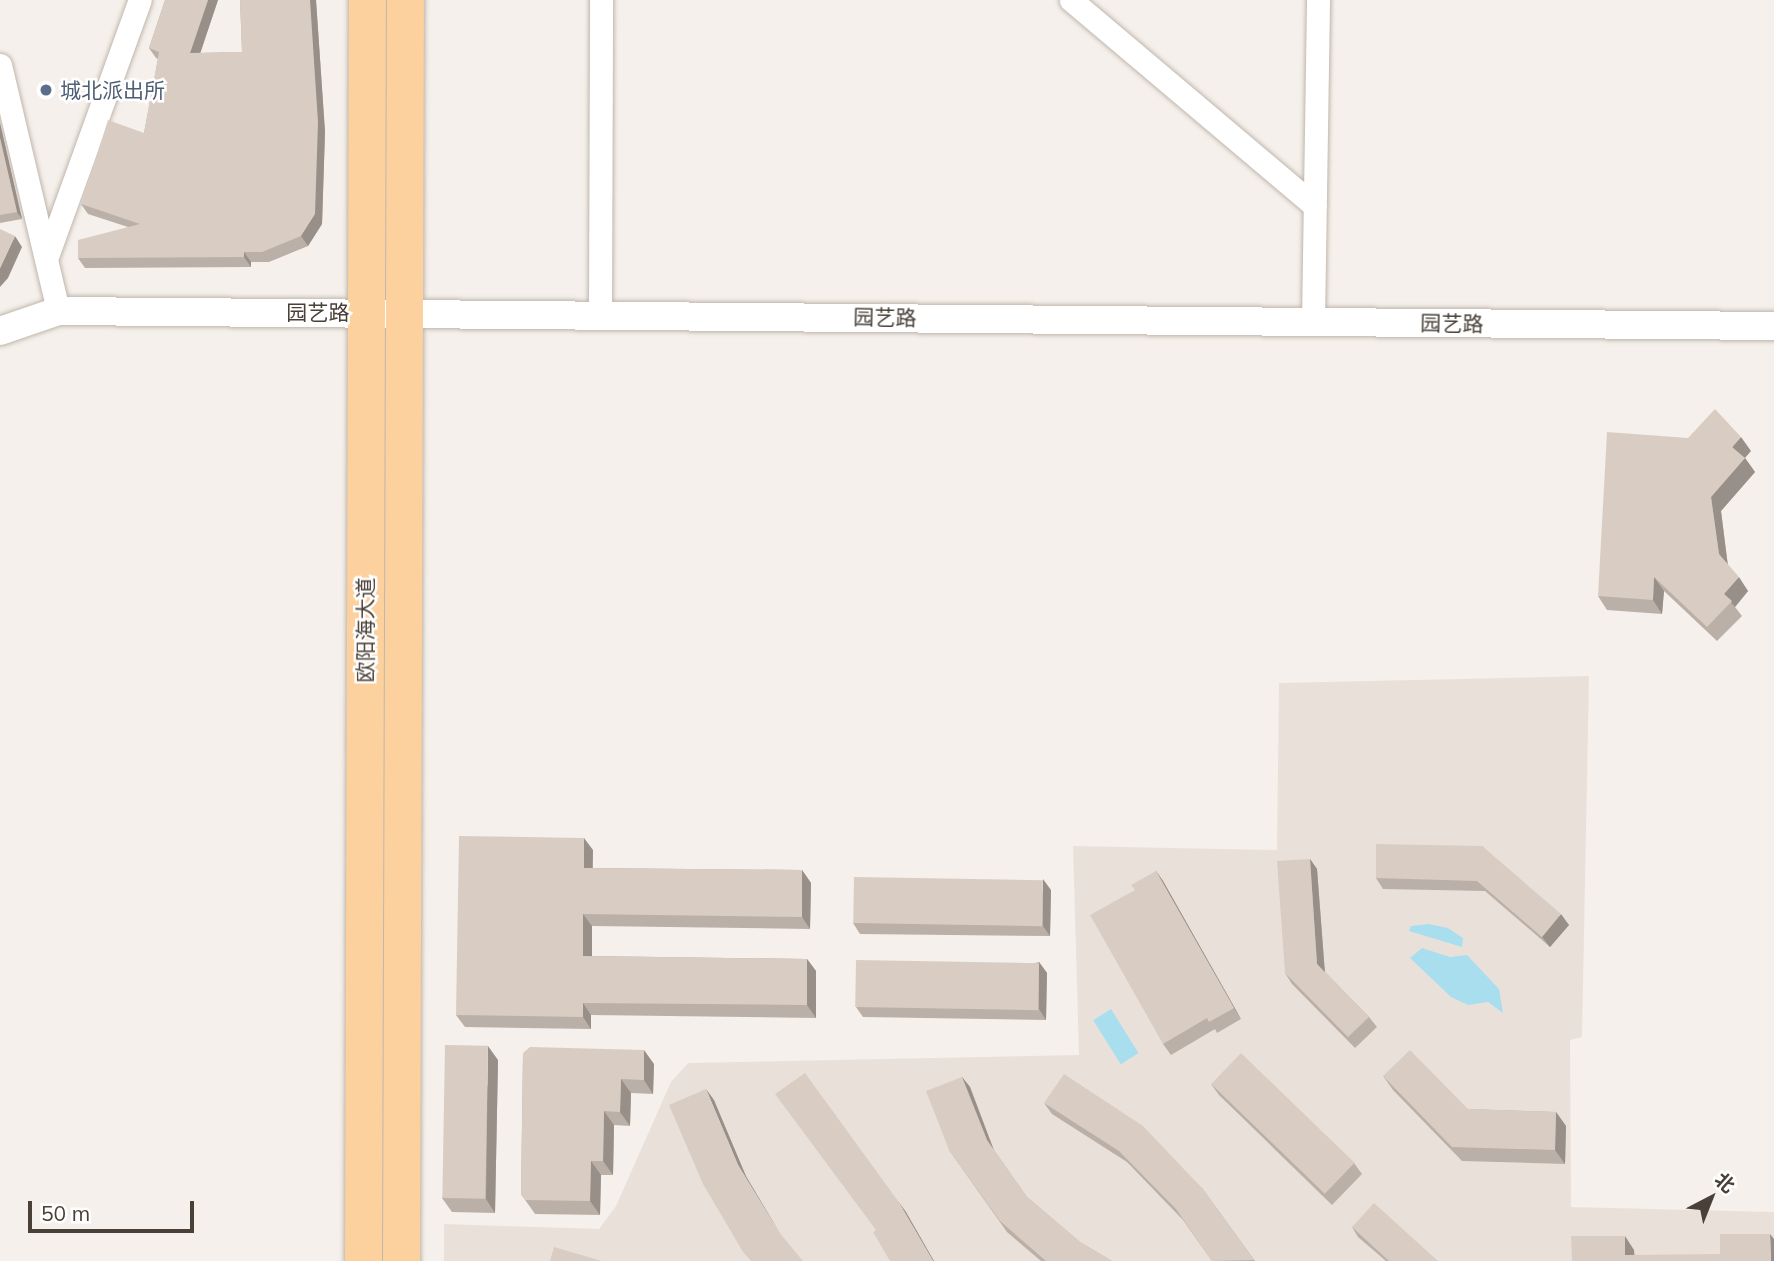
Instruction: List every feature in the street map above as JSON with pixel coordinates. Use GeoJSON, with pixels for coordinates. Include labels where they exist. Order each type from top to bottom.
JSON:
{"type":"FeatureCollection","features":[{"type":"Feature","properties":{"kind":"main road","name":"欧阳海大道"},"geometry":{"type":"LineString","coordinates":[[363,1261],[367,0]]}},
{"type":"Feature","properties":{"kind":"main road","name":"欧阳海大道"},"geometry":{"type":"LineString","coordinates":[[401,1261],[405,0]]}},
{"type":"Feature","properties":{"kind":"street"},"geometry":{"type":"LineString","coordinates":[[46,259],[140,0]]}},
{"type":"Feature","properties":{"kind":"street"},"geometry":{"type":"LineString","coordinates":[[600,314],[601,0]]}},
{"type":"Feature","properties":{"kind":"street"},"geometry":{"type":"LineString","coordinates":[[1071,0],[1315,206]]}},
{"type":"Feature","properties":{"kind":"street"},"geometry":{"type":"LineString","coordinates":[[1313,321],[1318,0]]}},
{"type":"Feature","properties":{"kind":"street"},"geometry":{"type":"LineString","coordinates":[[0,65],[58,311]]}},
{"type":"Feature","properties":{"kind":"street","name":"园艺路"},"geometry":{"type":"LineString","coordinates":[[0,331],[58,311],[1774,326]]}},
{"type":"Feature","properties":{"kind":"shaded area"},"geometry":{"type":"Polygon","coordinates":[[[1589,676],[1582,1037],[1570,1040],[1571,1207],[1774,1212],[1774,1261],[444,1261],[444,1224],[599,1229],[616,1206],[671,1082],[688,1063],[1079,1055],[1073,846],[1277,850],[1279,683],[1589,676]]]}},
{"type":"Feature","properties":{"kind":"water"},"geometry":{"type":"Polygon","coordinates":[[[1429,924],[1448,928],[1463,938],[1462,947],[1409,931],[1411,926],[1429,924]]]}},
{"type":"Feature","properties":{"kind":"water"},"geometry":{"type":"Polygon","coordinates":[[[1422,948],[1450,957],[1467,955],[1499,989],[1503,1013],[1488,1002],[1468,1005],[1451,997],[1410,958],[1422,948]]]}},
{"type":"Feature","properties":{"kind":"water"},"geometry":{"type":"Polygon","coordinates":[[[1111,1009],[1139,1053],[1121,1064],[1093,1020],[1111,1009]]]}},
{"type":"Feature","properties":{"kind":"building"},"geometry":{"type":"Polygon","coordinates":[[[165,0],[208,0],[190,53],[242,52],[240,0],[310,0],[318,122],[315,214],[301,236],[262,252],[244,252],[244,257],[78,258],[78,240],[140,224],[81,204],[108,120],[144,133],[159,52],[149,48],[165,0]]]}},
{"type":"Feature","properties":{"kind":"building"},"geometry":{"type":"Polygon","coordinates":[[[0,138],[17,212],[0,215],[0,138]]]}},
{"type":"Feature","properties":{"kind":"building"},"geometry":{"type":"Polygon","coordinates":[[[0,229],[15,236],[0,268],[0,229]]]}},
{"type":"Feature","properties":{"kind":"building"},"geometry":{"type":"Polygon","coordinates":[[[1715,409],[1741,437],[1732,447],[1745,458],[1711,497],[1719,554],[1739,577],[1724,594],[1732,601],[1707,627],[1654,577],[1653,600],[1598,596],[1607,432],[1688,438],[1715,409]]]}},
{"type":"Feature","properties":{"kind":"building"},"geometry":{"type":"Polygon","coordinates":[[[459,836],[584,838],[584,868],[802,870],[802,917],[583,914],[583,956],[807,959],[807,1005],[583,1003],[583,1017],[456,1015],[459,836]]]}},
{"type":"Feature","properties":{"kind":"building"},"geometry":{"type":"Polygon","coordinates":[[[1376,844],[1482,846],[1561,914],[1542,937],[1477,881],[1376,878],[1376,844]]]}},
{"type":"Feature","properties":{"kind":"building"},"geometry":{"type":"Polygon","coordinates":[[[1310,859],[1317,964],[1369,1017],[1348,1037],[1285,973],[1277,861],[1310,859]]]}},
{"type":"Feature","properties":{"kind":"building"},"geometry":{"type":"Polygon","coordinates":[[[1156,871],[1234,1008],[1209,1022],[1207,1018],[1163,1044],[1090,915],[1135,890],[1131,885],[1156,871]]]}},
{"type":"Feature","properties":{"kind":"building"},"geometry":{"type":"Polygon","coordinates":[[[854,877],[1043,880],[1042,926],[853,923],[854,877]]]}},
{"type":"Feature","properties":{"kind":"building"},"geometry":{"type":"Polygon","coordinates":[[[856,960],[1039,963],[1038,1010],[855,1007],[856,960]]]}},
{"type":"Feature","properties":{"kind":"building"},"geometry":{"type":"Polygon","coordinates":[[[445,1045],[488,1046],[485,1199],[442,1198],[445,1045]]]}},
{"type":"Feature","properties":{"kind":"building"},"geometry":{"type":"Polygon","coordinates":[[[530,1047],[644,1050],[644,1080],[621,1079],[620,1112],[604,1111],[603,1161],[591,1161],[590,1201],[525,1200],[521,1194],[523,1053],[530,1047]]]}},
{"type":"Feature","properties":{"kind":"building"},"geometry":{"type":"Polygon","coordinates":[[[1410,1050],[1468,1109],[1556,1112],[1555,1150],[1452,1147],[1383,1076],[1410,1050]]]}},
{"type":"Feature","properties":{"kind":"building"},"geometry":{"type":"Polygon","coordinates":[[[1241,1053],[1355,1163],[1325,1194],[1211,1084],[1241,1053]]]}},
{"type":"Feature","properties":{"kind":"building"},"geometry":{"type":"Polygon","coordinates":[[[805,1073],[898,1201],[933,1261],[890,1261],[873,1232],[876,1230],[775,1094],[805,1073]]]}},
{"type":"Feature","properties":{"kind":"building"},"geometry":{"type":"Polygon","coordinates":[[[1064,1074],[1143,1126],[1202,1188],[1254,1260],[1212,1261],[1176,1209],[1119,1151],[1044,1103],[1064,1074]]]}},
{"type":"Feature","properties":{"kind":"building"},"geometry":{"type":"Polygon","coordinates":[[[962,1077],[987,1140],[1027,1197],[1080,1242],[1112,1261],[1046,1261],[1000,1221],[949,1150],[926,1091],[962,1077]]]}},
{"type":"Feature","properties":{"kind":"building"},"geometry":{"type":"Polygon","coordinates":[[[706,1089],[738,1165],[778,1231],[803,1261],[751,1261],[703,1184],[669,1105],[706,1089]]]}},
{"type":"Feature","properties":{"kind":"building"},"geometry":{"type":"Polygon","coordinates":[[[1374,1203],[1438,1261],[1389,1261],[1352,1227],[1374,1203]]]}},
{"type":"Feature","properties":{"kind":"building"},"geometry":{"type":"Polygon","coordinates":[[[1720,1234],[1770,1234],[1771,1261],[1572,1261],[1571,1236],[1625,1236],[1625,1255],[1720,1254],[1720,1234]]]}},
{"type":"Feature","properties":{"kind":"building"},"geometry":{"type":"Polygon","coordinates":[[[554,1247],[602,1261],[550,1261],[554,1247]]]}},
{"type":"Feature","properties":{"kind":"place","name":"城北派出所"},"geometry":{"type":"Point","coordinates":[46,90]}}]}
